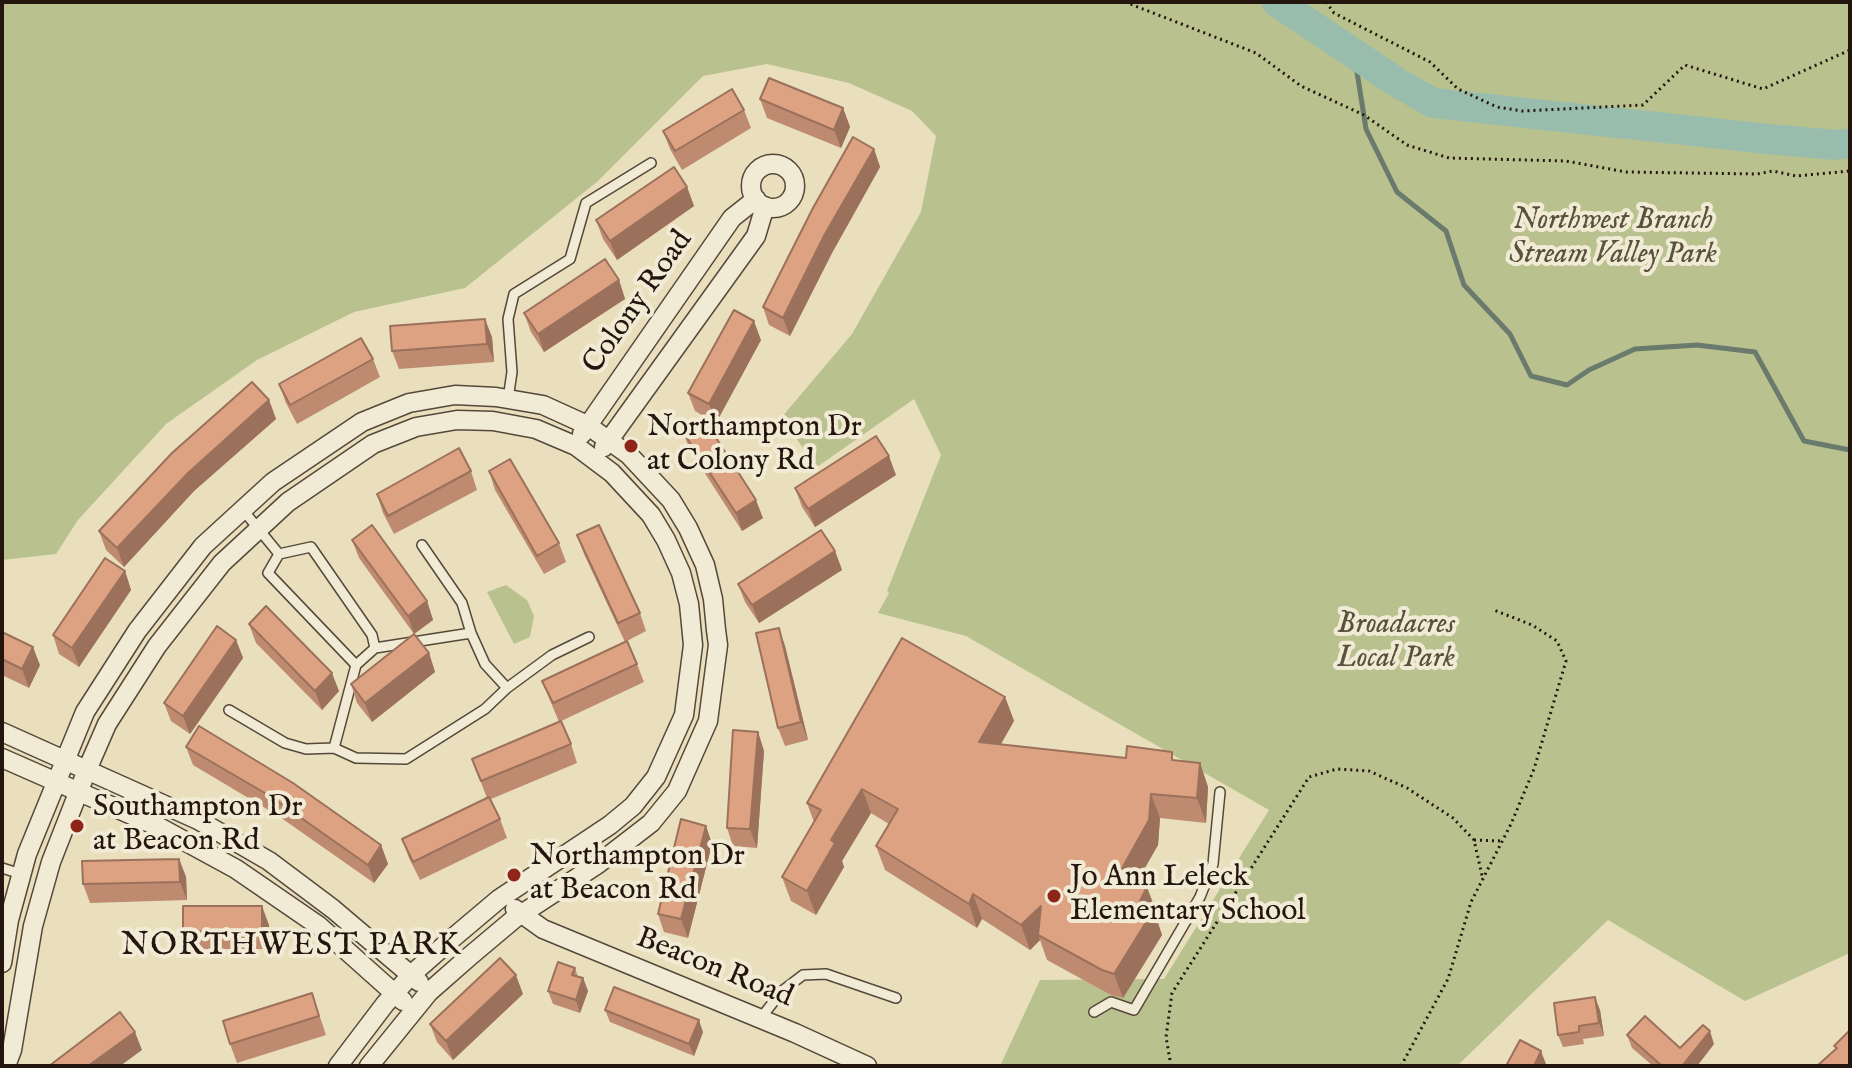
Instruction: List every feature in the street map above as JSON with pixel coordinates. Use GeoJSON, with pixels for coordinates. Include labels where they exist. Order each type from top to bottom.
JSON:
{"type":"FeatureCollection","features":[{"type":"Feature","properties":{"kind":"street","name":"Colony Road"},"geometry":{"type":"LineString","coordinates":[[576,446],[587,425],[732,218],[760,203],[756,236],[596,460]]}},
{"type":"Feature","properties":{"kind":"street"},"geometry":{"type":"LineString","coordinates":[[2,963],[21,874],[85,712],[137,631],[203,546],[273,482],[362,422],[409,403],[455,395],[543,405],[609,439],[671,500],[688,528],[705,565],[713,599],[718,645],[708,721],[677,791],[651,823],[625,845],[522,914],[429,992],[369,1066]]}},
{"type":"Feature","properties":{"kind":"street"},"geometry":{"type":"LineString","coordinates":[[6,1066],[12,1050],[33,926],[51,862],[87,770],[107,724],[157,646],[222,563],[288,502],[373,444],[416,427],[457,420],[493,421],[536,429],[576,446],[596,460],[635,496],[666,540],[681,573],[692,632],[684,715],[656,777],[633,806],[610,825],[499,899],[412,974],[338,1066]]}},
{"type":"Feature","properties":{"kind":"street"},"geometry":{"type":"LineString","coordinates":[[692,632],[716,630]]}},
{"type":"Feature","properties":{"kind":"street"},"geometry":{"type":"LineString","coordinates":[[2,732],[198,820],[269,861],[307,888],[412,974],[429,992]]}},
{"type":"Feature","properties":{"kind":"street"},"geometry":{"type":"LineString","coordinates":[[2,758],[159,827],[236,869],[319,926],[413,1010]]}},
{"type":"Feature","properties":{"kind":"street","name":"Beacon Road"},"geometry":{"type":"LineString","coordinates":[[499,899],[543,929],[867,1066]]}},
{"type":"Feature","properties":{"kind":"lane"},"geometry":{"type":"LineString","coordinates":[[508,399],[512,372],[508,319],[514,294],[570,259],[586,203],[651,163]]}},
{"type":"Feature","properties":{"kind":"lane"},"geometry":{"type":"LineString","coordinates":[[243,510],[279,554]]}},
{"type":"Feature","properties":{"kind":"lane"},"geometry":{"type":"LineString","coordinates":[[422,545],[462,603],[485,664],[507,688]]}},
{"type":"Feature","properties":{"kind":"lane"},"geometry":{"type":"LineString","coordinates":[[356,665],[268,573],[279,554],[311,547],[372,635],[375,648]]}},
{"type":"Feature","properties":{"kind":"lane"},"geometry":{"type":"LineString","coordinates":[[334,748],[356,665],[375,648],[471,633]]}},
{"type":"Feature","properties":{"kind":"lane"},"geometry":{"type":"LineString","coordinates":[[229,710],[285,743],[306,749],[334,748],[356,758],[406,759],[485,709],[507,688],[552,655],[589,637]]}},
{"type":"Feature","properties":{"kind":"lane"},"geometry":{"type":"LineString","coordinates":[[1094,1012],[1111,1002],[1134,1010],[1200,897],[1213,864],[1220,792]]}},
{"type":"Feature","properties":{"kind":"lane"},"geometry":{"type":"LineString","coordinates":[[2,868],[21,874]]}},
{"type":"Feature","properties":{"kind":"lane"},"geometry":{"type":"LineString","coordinates":[[760,1019],[782,991],[803,975],[825,969],[896,998]]}},
{"type":"Feature","properties":{"kind":"path"},"geometry":{"type":"LineString","coordinates":[[1125,2],[1256,53],[1301,86],[1364,115],[1407,145],[1449,158],[1566,161],[1626,172],[1757,174],[1773,171],[1796,176],[1850,171]]}},
{"type":"Feature","properties":{"kind":"path"},"geometry":{"type":"LineString","coordinates":[[1326,2],[1334,13],[1430,62],[1458,89],[1497,107],[1522,111],[1643,105],[1685,65],[1763,89],[1850,50]]}},
{"type":"Feature","properties":{"kind":"path"},"geometry":{"type":"LineString","coordinates":[[1401,1066],[1448,979],[1471,902],[1534,769],[1566,661],[1557,641],[1532,625],[1494,610]]}},
{"type":"Feature","properties":{"kind":"path"},"geometry":{"type":"LineString","coordinates":[[1171,1066],[1166,1037],[1172,993],[1309,777],[1337,769],[1369,771],[1407,788],[1453,818],[1474,840],[1483,880]]}},
{"type":"Feature","properties":{"kind":"path"},"geometry":{"type":"LineString","coordinates":[[1474,840],[1502,841]]}},
{"type":"Feature","properties":{"kind":"green space"},"geometry":{"type":"Polygon","coordinates":[[[2,2],[1850,2],[1850,953],[1745,1001],[1608,920],[1457,1066],[1000,1066],[1040,980],[1164,979],[1269,810],[966,636],[878,613],[889,593],[887,591],[941,455],[914,399],[817,467],[781,418],[852,334],[921,212],[936,136],[912,111],[849,83],[767,64],[703,76],[598,181],[465,288],[354,312],[257,360],[166,424],[78,520],[56,554],[2,560],[2,2]]]}},
{"type":"Feature","properties":{"kind":"green space"},"geometry":{"type":"Polygon","coordinates":[[[506,585],[527,600],[534,616],[530,637],[514,644],[487,592],[506,585]]]}},
{"type":"Feature","properties":{"kind":"building"},"geometry":{"type":"Polygon","coordinates":[[[769,78],[843,108],[834,130],[760,99],[769,78]]]}},
{"type":"Feature","properties":{"kind":"building"},"geometry":{"type":"Polygon","coordinates":[[[732,89],[744,110],[675,151],[663,131],[732,89]]]}},
{"type":"Feature","properties":{"kind":"building"},"geometry":{"type":"Polygon","coordinates":[[[853,137],[874,149],[825,234],[783,318],[763,307],[853,137]]]}},
{"type":"Feature","properties":{"kind":"building"},"geometry":{"type":"Polygon","coordinates":[[[674,167],[687,187],[610,241],[596,220],[674,167]]]}},
{"type":"Feature","properties":{"kind":"building"},"geometry":{"type":"Polygon","coordinates":[[[605,259],[619,280],[538,334],[524,313],[605,259]]]}},
{"type":"Feature","properties":{"kind":"building"},"geometry":{"type":"Polygon","coordinates":[[[734,310],[754,321],[709,404],[688,393],[734,310]]]}},
{"type":"Feature","properties":{"kind":"building"},"geometry":{"type":"Polygon","coordinates":[[[485,319],[487,344],[392,351],[390,326],[485,319]]]}},
{"type":"Feature","properties":{"kind":"building"},"geometry":{"type":"Polygon","coordinates":[[[361,338],[373,359],[290,405],[279,384],[361,338]]]}},
{"type":"Feature","properties":{"kind":"building"},"geometry":{"type":"Polygon","coordinates":[[[252,382],[269,400],[188,473],[117,548],[99,531],[172,453],[252,382]]]}},
{"type":"Feature","properties":{"kind":"building"},"geometry":{"type":"Polygon","coordinates":[[[704,419],[756,500],[736,513],[683,432],[704,419]]]}},
{"type":"Feature","properties":{"kind":"building"},"geometry":{"type":"Polygon","coordinates":[[[876,436],[889,456],[808,509],[795,488],[876,436]]]}},
{"type":"Feature","properties":{"kind":"building"},"geometry":{"type":"Polygon","coordinates":[[[459,448],[471,471],[388,516],[377,494],[459,448]]]}},
{"type":"Feature","properties":{"kind":"building"},"geometry":{"type":"Polygon","coordinates":[[[510,459],[559,543],[537,556],[489,471],[510,459]]]}},
{"type":"Feature","properties":{"kind":"building"},"geometry":{"type":"Polygon","coordinates":[[[372,525],[427,601],[408,616],[352,540],[372,525]]]}},
{"type":"Feature","properties":{"kind":"building"},"geometry":{"type":"Polygon","coordinates":[[[599,525],[640,613],[618,623],[577,535],[599,525]]]}},
{"type":"Feature","properties":{"kind":"building"},"geometry":{"type":"Polygon","coordinates":[[[821,530],[835,551],[752,605],[738,584],[821,530]]]}},
{"type":"Feature","properties":{"kind":"building"},"geometry":{"type":"Polygon","coordinates":[[[105,558],[125,571],[72,648],[53,635],[105,558]]]}},
{"type":"Feature","properties":{"kind":"building"},"geometry":{"type":"Polygon","coordinates":[[[266,606],[332,673],[315,691],[249,624],[266,606]]]}},
{"type":"Feature","properties":{"kind":"building"},"geometry":{"type":"Polygon","coordinates":[[[217,626],[236,640],[183,716],[164,703],[217,626]]]}},
{"type":"Feature","properties":{"kind":"building"},"geometry":{"type":"Polygon","coordinates":[[[779,628],[801,722],[778,728],[756,633],[779,628]]]}},
{"type":"Feature","properties":{"kind":"building"},"geometry":{"type":"Polygon","coordinates":[[[2,632],[33,647],[22,669],[2,659],[2,632]]]}},
{"type":"Feature","properties":{"kind":"building"},"geometry":{"type":"Polygon","coordinates":[[[414,634],[429,653],[365,703],[351,684],[414,634]]]}},
{"type":"Feature","properties":{"kind":"building"},"geometry":{"type":"Polygon","coordinates":[[[902,638],[1005,697],[979,742],[1126,758],[1127,746],[1172,752],[1172,760],[1200,763],[1197,798],[1151,794],[1149,820],[1120,872],[1147,887],[1139,903],[1153,911],[1114,974],[1038,935],[1041,906],[1021,925],[973,894],[969,904],[876,846],[898,809],[862,789],[831,840],[835,843],[807,891],[782,877],[821,810],[807,803],[902,638]]]}},
{"type":"Feature","properties":{"kind":"building"},"geometry":{"type":"Polygon","coordinates":[[[627,641],[637,664],[553,703],[542,681],[627,641]]]}},
{"type":"Feature","properties":{"kind":"building"},"geometry":{"type":"Polygon","coordinates":[[[561,721],[571,744],[481,781],[472,759],[561,721]]]}},
{"type":"Feature","properties":{"kind":"building"},"geometry":{"type":"Polygon","coordinates":[[[199,726],[293,783],[381,845],[368,865],[270,796],[186,747],[199,726]]]}},
{"type":"Feature","properties":{"kind":"building"},"geometry":{"type":"Polygon","coordinates":[[[733,730],[758,732],[750,829],[727,828],[733,730]]]}},
{"type":"Feature","properties":{"kind":"building"},"geometry":{"type":"Polygon","coordinates":[[[489,797],[500,819],[413,862],[402,839],[489,797]]]}},
{"type":"Feature","properties":{"kind":"building"},"geometry":{"type":"Polygon","coordinates":[[[681,819],[706,826],[681,919],[658,914],[681,819]]]}},
{"type":"Feature","properties":{"kind":"building"},"geometry":{"type":"Polygon","coordinates":[[[179,859],[180,882],[83,884],[82,861],[179,859]]]}},
{"type":"Feature","properties":{"kind":"building"},"geometry":{"type":"Polygon","coordinates":[[[183,906],[262,906],[262,931],[183,931],[183,906]]]}},
{"type":"Feature","properties":{"kind":"building"},"geometry":{"type":"Polygon","coordinates":[[[500,958],[516,975],[446,1041],[430,1024],[500,958]]]}},
{"type":"Feature","properties":{"kind":"building"},"geometry":{"type":"Polygon","coordinates":[[[558,962],[575,968],[572,975],[583,978],[576,1000],[548,991],[558,962]]]}},
{"type":"Feature","properties":{"kind":"building"},"geometry":{"type":"Polygon","coordinates":[[[614,987],[699,1020],[689,1044],[605,1010],[614,987]]]}},
{"type":"Feature","properties":{"kind":"building"},"geometry":{"type":"Polygon","coordinates":[[[312,993],[319,1016],[230,1044],[223,1021],[312,993]]]}},
{"type":"Feature","properties":{"kind":"building"},"geometry":{"type":"Polygon","coordinates":[[[1595,997],[1599,1023],[1579,1026],[1579,1032],[1558,1035],[1554,1003],[1595,997]]]}},
{"type":"Feature","properties":{"kind":"building"},"geometry":{"type":"Polygon","coordinates":[[[120,1012],[135,1032],[88,1066],[49,1066],[120,1012]]]}},
{"type":"Feature","properties":{"kind":"building"},"geometry":{"type":"Polygon","coordinates":[[[1645,1016],[1680,1048],[1703,1025],[1710,1031],[1682,1066],[1662,1066],[1627,1035],[1645,1016]]]}},
{"type":"Feature","properties":{"kind":"building"},"geometry":{"type":"Polygon","coordinates":[[[1850,1030],[1850,1066],[1817,1066],[1837,1048],[1834,1046],[1850,1030]]]}},
{"type":"Feature","properties":{"kind":"building"},"geometry":{"type":"Polygon","coordinates":[[[1520,1040],[1541,1051],[1534,1066],[1506,1066],[1520,1040]]]}},
{"type":"Feature","properties":{"kind":"waterway"},"geometry":{"type":"LineString","coordinates":[[1277,2],[1433,103],[1768,139],[1836,145],[1850,143]]}},
{"type":"Feature","properties":{"kind":"waterway"},"geometry":{"type":"LineString","coordinates":[[1354,53],[1366,129],[1397,192],[1446,231],[1464,285],[1510,334],[1531,376],[1567,385],[1589,370],[1635,349],[1697,345],[1755,352],[1804,441],[1850,450]]}},
{"type":"Feature","properties":{"kind":"place","name":"Northampton Dr at Colony Rd"},"geometry":{"type":"Point","coordinates":[631,446]}},
{"type":"Feature","properties":{"kind":"place","name":"Southampton Dr at Beacon Rd"},"geometry":{"type":"Point","coordinates":[77,826]}},
{"type":"Feature","properties":{"kind":"place","name":"Northampton Dr at Beacon Rd"},"geometry":{"type":"Point","coordinates":[514,875]}},
{"type":"Feature","properties":{"kind":"place","name":"Jo Ann Leleck Elementary School"},"geometry":{"type":"Point","coordinates":[1054,896]}},
{"type":"Feature","properties":{"kind":"district","name":"NORTHWEST PARK"},"geometry":{"type":"Point","coordinates":[292,947]}},
{"type":"Feature","properties":{"kind":"park label","name":"Northwest Branch Stream Valley Park"},"geometry":{"type":"Point","coordinates":[1613,239]}},
{"type":"Feature","properties":{"kind":"park label","name":"Broadacres Local Park"},"geometry":{"type":"Point","coordinates":[1396,643]}}]}
